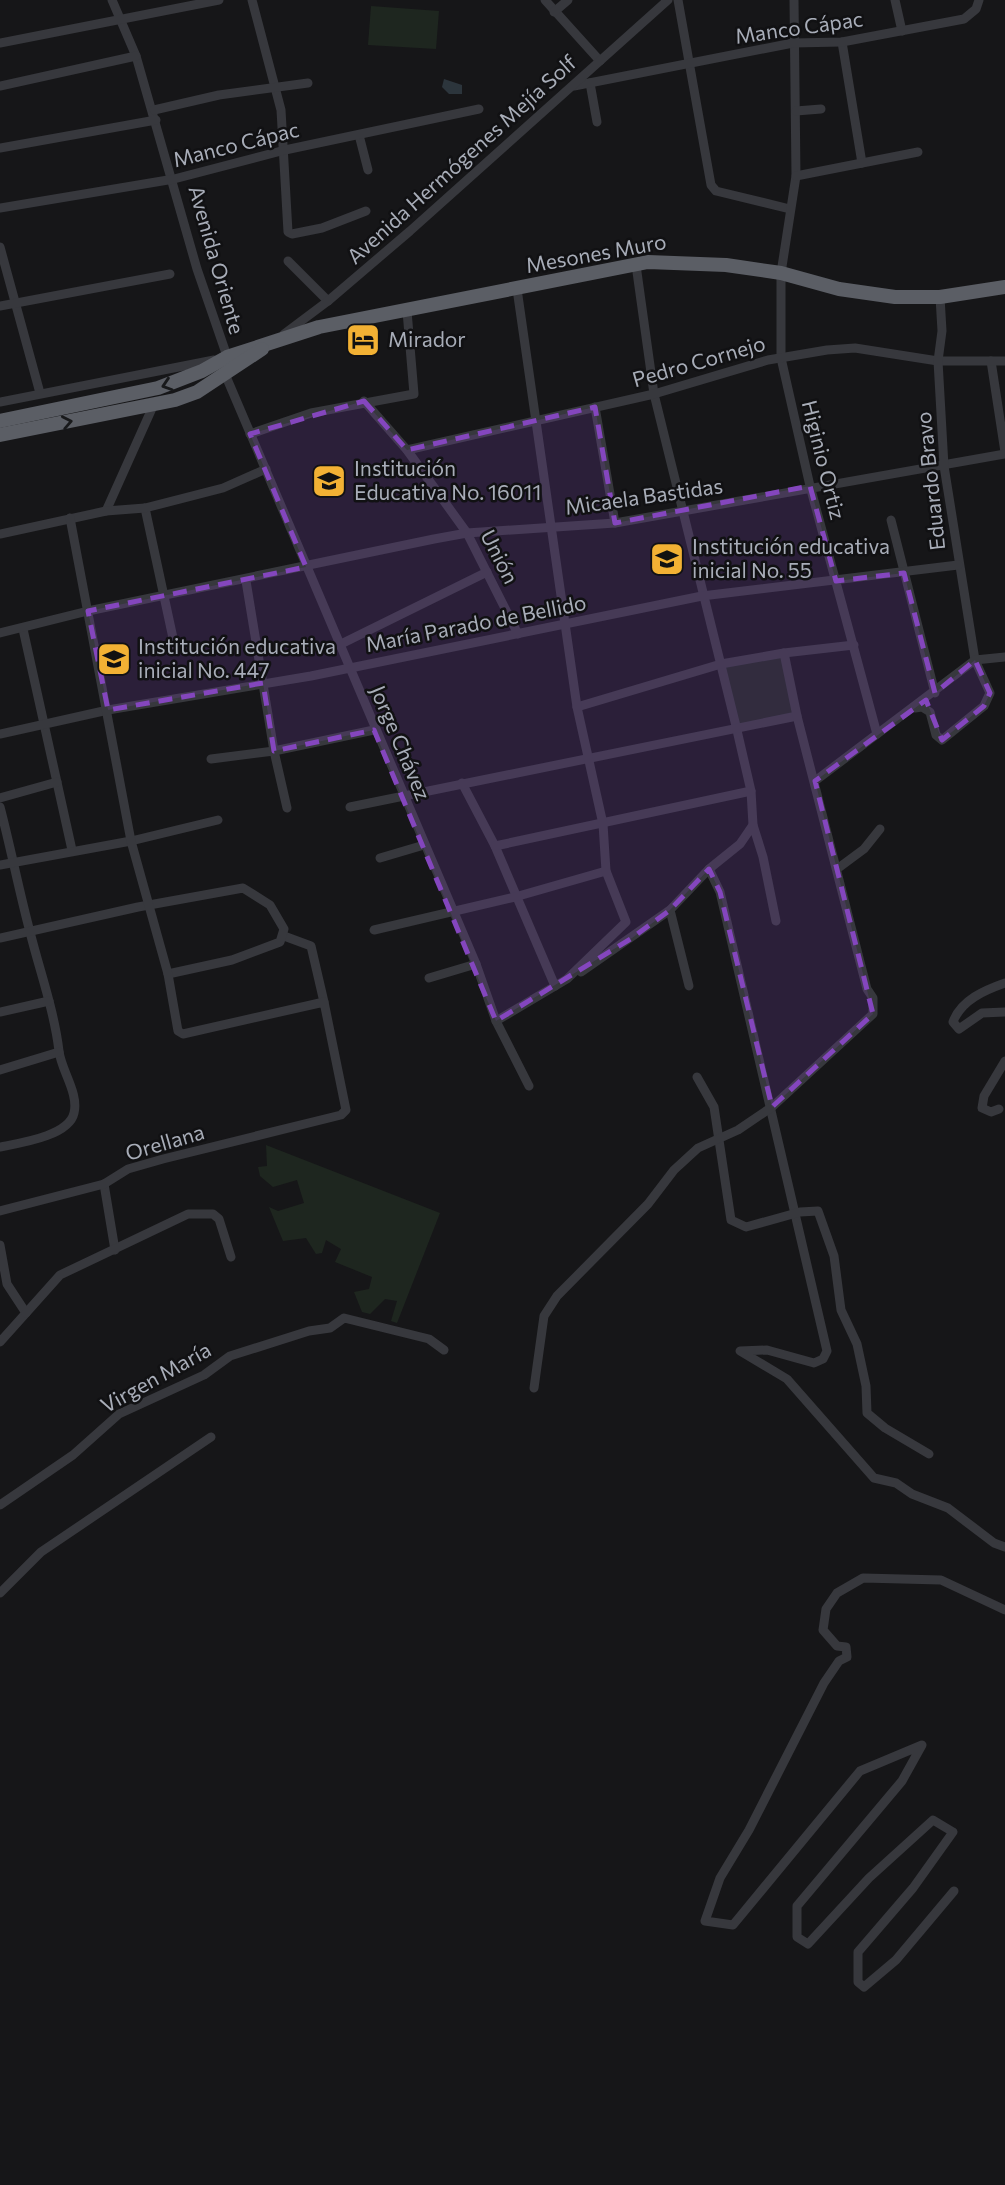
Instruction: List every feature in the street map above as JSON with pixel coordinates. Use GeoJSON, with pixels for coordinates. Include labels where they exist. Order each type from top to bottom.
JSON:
{"type":"FeatureCollection","features":[{"type":"Feature","properties":{"kind":"highway","name":"Mesones Muro"},"geometry":{"type":"LineString","coordinates":[[229,367],[275,341],[319,327],[636,265],[686,261],[781,273],[871,294],[940,297],[1005,287]]}},
{"type":"Feature","properties":{"kind":"highway"},"geometry":{"type":"LineString","coordinates":[[0,435],[154,404],[197,392],[229,367]]}},
{"type":"Feature","properties":{"kind":"highway"},"geometry":{"type":"LineString","coordinates":[[0,421],[158,388],[202,371],[229,367]]}},
{"type":"Feature","properties":{"kind":"street","name":"Avenida Oriente"},"geometry":{"type":"LineString","coordinates":[[112,0],[136,55],[174,179],[197,269],[229,367]]}},
{"type":"Feature","properties":{"kind":"street"},"geometry":{"type":"LineString","coordinates":[[0,43],[219,0]]}},
{"type":"Feature","properties":{"kind":"street"},"geometry":{"type":"LineString","coordinates":[[251,0],[276,87],[285,150],[288,232],[292,234],[322,228],[366,211]]}},
{"type":"Feature","properties":{"kind":"street"},"geometry":{"type":"LineString","coordinates":[[545,0],[600,61]]}},
{"type":"Feature","properties":{"kind":"street"},"geometry":{"type":"LineString","coordinates":[[554,12],[568,0]]}},
{"type":"Feature","properties":{"kind":"street"},"geometry":{"type":"LineString","coordinates":[[677,0],[711,185],[716,191],[790,209]]}},
{"type":"Feature","properties":{"kind":"street","name":"Higinio Ortiz"},"geometry":{"type":"LineString","coordinates":[[794,0],[796,176],[781,273],[781,358],[810,486],[877,734]]}},
{"type":"Feature","properties":{"kind":"street"},"geometry":{"type":"LineString","coordinates":[[895,0],[902,31]]}},
{"type":"Feature","properties":{"kind":"street","name":"Manco Cápac"},"geometry":{"type":"LineString","coordinates":[[572,86],[793,43],[842,42],[964,19],[976,9],[979,0]]}},
{"type":"Feature","properties":{"kind":"street","name":"Avenida Hermógenes Mejía Solf"},"geometry":{"type":"LineString","coordinates":[[275,341],[328,302],[666,1]]}},
{"type":"Feature","properties":{"kind":"street"},"geometry":{"type":"LineString","coordinates":[[842,42],[862,163]]}},
{"type":"Feature","properties":{"kind":"street"},"geometry":{"type":"LineString","coordinates":[[0,86],[136,55]]}},
{"type":"Feature","properties":{"kind":"street"},"geometry":{"type":"LineString","coordinates":[[0,148],[155,115],[219,95],[308,83]]}},
{"type":"Feature","properties":{"kind":"street"},"geometry":{"type":"LineString","coordinates":[[590,83],[597,122]]}},
{"type":"Feature","properties":{"kind":"street","name":"Manco Cápac"},"geometry":{"type":"LineString","coordinates":[[0,208],[174,179],[285,150],[479,109]]}},
{"type":"Feature","properties":{"kind":"street"},"geometry":{"type":"LineString","coordinates":[[796,111],[821,109]]}},
{"type":"Feature","properties":{"kind":"street"},"geometry":{"type":"LineString","coordinates":[[359,135],[368,170]]}},
{"type":"Feature","properties":{"kind":"street"},"geometry":{"type":"LineString","coordinates":[[796,176],[918,152]]}},
{"type":"Feature","properties":{"kind":"street"},"geometry":{"type":"LineString","coordinates":[[0,247],[13,304],[40,393]]}},
{"type":"Feature","properties":{"kind":"street"},"geometry":{"type":"LineString","coordinates":[[288,261],[328,302]]}},
{"type":"Feature","properties":{"kind":"street"},"geometry":{"type":"LineString","coordinates":[[636,265],[654,394],[736,726],[751,791],[753,825],[763,857],[776,921]]}},
{"type":"Feature","properties":{"kind":"street"},"geometry":{"type":"LineString","coordinates":[[0,306],[170,274]]}},
{"type":"Feature","properties":{"kind":"street"},"geometry":{"type":"LineString","coordinates":[[517,289],[577,707],[603,824],[606,871],[626,922],[567,979]]}},
{"type":"Feature","properties":{"kind":"street","name":"Eduardo Bravo"},"geometry":{"type":"LineString","coordinates":[[915,708],[926,709],[936,735],[942,740],[989,700],[990,693],[975,660],[944,466],[938,361],[942,331],[940,297]]}},
{"type":"Feature","properties":{"kind":"street"},"geometry":{"type":"LineString","coordinates":[[250,434],[311,413],[364,401],[414,394],[407,311]]}},
{"type":"Feature","properties":{"kind":"street","name":"Pedro Cornejo"},"geometry":{"type":"LineString","coordinates":[[407,450],[654,394],[781,358],[855,348],[938,361],[1005,361]]}},
{"type":"Feature","properties":{"kind":"street"},"geometry":{"type":"LineString","coordinates":[[991,361],[1005,453]]}},
{"type":"Feature","properties":{"kind":"street"},"geometry":{"type":"LineString","coordinates":[[0,402],[40,393],[229,367]]}},
{"type":"Feature","properties":{"kind":"street","name":"Jorge Chávez"},"geometry":{"type":"LineString","coordinates":[[229,367],[250,434],[476,964],[496,1021],[528,1086]]}},
{"type":"Feature","properties":{"kind":"street","name":"Unión"},"geometry":{"type":"LineString","coordinates":[[364,401],[407,450],[467,533],[518,634]]}},
{"type":"Feature","properties":{"kind":"street"},"geometry":{"type":"LineString","coordinates":[[106,511],[154,404]]}},
{"type":"Feature","properties":{"kind":"street"},"geometry":{"type":"LineString","coordinates":[[595,407],[615,523]]}},
{"type":"Feature","properties":{"kind":"street","name":"Micaela Bastidas"},"geometry":{"type":"LineString","coordinates":[[0,634],[88,611],[246,581],[467,533],[615,523],[1005,453]]}},
{"type":"Feature","properties":{"kind":"street"},"geometry":{"type":"LineString","coordinates":[[0,534],[106,511],[145,508],[223,488],[266,469]]}},
{"type":"Feature","properties":{"kind":"street"},"geometry":{"type":"LineString","coordinates":[[145,508],[176,652]]}},
{"type":"Feature","properties":{"kind":"street"},"geometry":{"type":"LineString","coordinates":[[70,518],[131,841],[168,974],[178,1031],[183,1034],[324,1002],[312,946],[284,936]]}},
{"type":"Feature","properties":{"kind":"street"},"geometry":{"type":"LineString","coordinates":[[891,520],[935,693]]}},
{"type":"Feature","properties":{"kind":"street","name":"María Parado de Bellido"},"geometry":{"type":"LineString","coordinates":[[0,734],[108,710],[348,668],[702,596],[958,565]]}},
{"type":"Feature","properties":{"kind":"street"},"geometry":{"type":"LineString","coordinates":[[339,645],[487,572]]}},
{"type":"Feature","properties":{"kind":"street"},"geometry":{"type":"LineString","coordinates":[[246,581],[274,751],[287,808]]}},
{"type":"Feature","properties":{"kind":"street"},"geometry":{"type":"LineString","coordinates":[[23,629],[72,850]]}},
{"type":"Feature","properties":{"kind":"street"},"geometry":{"type":"LineString","coordinates":[[577,707],[721,664],[854,645]]}},
{"type":"Feature","properties":{"kind":"street"},"geometry":{"type":"LineString","coordinates":[[534,1388],[544,1316],[557,1296],[648,1204],[674,1170],[698,1147],[738,1130],[772,1107],[873,1014],[873,998],[867,989],[797,716],[784,653]]}},
{"type":"Feature","properties":{"kind":"street"},"geometry":{"type":"LineString","coordinates":[[815,781],[935,693],[975,660],[1005,657]]}},
{"type":"Feature","properties":{"kind":"street"},"geometry":{"type":"LineString","coordinates":[[350,807],[736,726],[797,716]]}},
{"type":"Feature","properties":{"kind":"street"},"geometry":{"type":"LineString","coordinates":[[211,759],[274,751],[374,730]]}},
{"type":"Feature","properties":{"kind":"street"},"geometry":{"type":"LineString","coordinates":[[0,798],[57,782]]}},
{"type":"Feature","properties":{"kind":"street"},"geometry":{"type":"LineString","coordinates":[[463,783],[495,845],[555,986]]}},
{"type":"Feature","properties":{"kind":"street"},"geometry":{"type":"LineString","coordinates":[[495,845],[751,791]]}},
{"type":"Feature","properties":{"kind":"street"},"geometry":{"type":"LineString","coordinates":[[0,807],[56,1025],[59,1052],[74,1102],[74,1114],[65,1126],[50,1134],[0,1147]]}},
{"type":"Feature","properties":{"kind":"street"},"geometry":{"type":"LineString","coordinates":[[0,864],[131,841],[218,820]]}},
{"type":"Feature","properties":{"kind":"street"},"geometry":{"type":"LineString","coordinates":[[496,1021],[567,979],[670,910],[709,869],[740,844],[753,825]]}},
{"type":"Feature","properties":{"kind":"street"},"geometry":{"type":"LineString","coordinates":[[837,869],[864,849],[880,830]]}},
{"type":"Feature","properties":{"kind":"street"},"geometry":{"type":"LineString","coordinates":[[380,858],[424,845]]}},
{"type":"Feature","properties":{"kind":"street"},"geometry":{"type":"LineString","coordinates":[[709,869],[720,892],[772,1107],[793,1214],[826,1342],[825,1356],[814,1363],[767,1350],[740,1351],[787,1379],[874,1478],[896,1483],[912,1494],[948,1508],[994,1543],[1005,1547]]}},
{"type":"Feature","properties":{"kind":"street"},"geometry":{"type":"LineString","coordinates":[[374,930],[515,897],[606,871]]}},
{"type":"Feature","properties":{"kind":"street"},"geometry":{"type":"LineString","coordinates":[[0,938],[243,888],[270,905],[284,929],[280,942],[232,960],[168,974]]}},
{"type":"Feature","properties":{"kind":"street"},"geometry":{"type":"LineString","coordinates":[[670,910],[689,986]]}},
{"type":"Feature","properties":{"kind":"street"},"geometry":{"type":"LineString","coordinates":[[429,978],[476,964]]}},
{"type":"Feature","properties":{"kind":"street"},"geometry":{"type":"LineString","coordinates":[[1005,983],[969,1001],[957,1013],[953,1022],[959,1029],[982,1013],[1005,1012]]}},
{"type":"Feature","properties":{"kind":"street"},"geometry":{"type":"LineString","coordinates":[[0,1012],[49,1001]]}},
{"type":"Feature","properties":{"kind":"street","name":"Orellana"},"geometry":{"type":"LineString","coordinates":[[0,1211],[104,1184],[128,1169],[163,1159],[341,1115],[346,1110],[324,1002]]}},
{"type":"Feature","properties":{"kind":"street"},"geometry":{"type":"LineString","coordinates":[[0,1070],[59,1052]]}},
{"type":"Feature","properties":{"kind":"street"},"geometry":{"type":"LineString","coordinates":[[999,1109],[991,1112],[982,1108],[984,1096],[1005,1061]]}},
{"type":"Feature","properties":{"kind":"street"},"geometry":{"type":"LineString","coordinates":[[697,1077],[714,1107],[731,1220],[746,1227],[793,1214],[818,1211],[834,1256],[841,1310],[857,1344],[866,1386],[867,1413],[885,1428],[929,1454]]}},
{"type":"Feature","properties":{"kind":"street"},"geometry":{"type":"LineString","coordinates":[[104,1184],[116,1250]]}},
{"type":"Feature","properties":{"kind":"street"},"geometry":{"type":"LineString","coordinates":[[0,1342],[60,1275],[188,1214],[213,1214],[219,1219],[231,1257]]}},
{"type":"Feature","properties":{"kind":"street"},"geometry":{"type":"LineString","coordinates":[[0,1245],[7,1284],[26,1312]]}},
{"type":"Feature","properties":{"kind":"street","name":"Virgen María"},"geometry":{"type":"LineString","coordinates":[[0,1504],[74,1455],[119,1414],[204,1375],[230,1356],[309,1331],[330,1328],[344,1318],[429,1339],[444,1350]]}},
{"type":"Feature","properties":{"kind":"street"},"geometry":{"type":"LineString","coordinates":[[0,1593],[41,1552],[211,1437]]}},
{"type":"Feature","properties":{"kind":"street"},"geometry":{"type":"LineString","coordinates":[[954,1891],[896,1960],[864,1987],[858,1982],[858,1952],[913,1888],[953,1832],[933,1820],[869,1878],[808,1944],[797,1937],[797,1906],[902,1781],[922,1745],[860,1771],[733,1925],[705,1922],[720,1878],[749,1830],[824,1683],[839,1661],[847,1657],[846,1647],[837,1646],[823,1630],[826,1609],[837,1593],[863,1578],[941,1580],[1005,1610]]}},
{"type":"Feature","properties":{"kind":"highlighted area"},"geometry":{"type":"Polygon","coordinates":[[[364,401],[407,450],[595,407],[615,523],[810,486],[836,581],[904,573],[935,693],[975,660],[990,693],[984,706],[942,740],[926,700],[815,781],[873,1014],[772,1107],[720,892],[709,869],[670,910],[632,938],[496,1021],[374,730],[274,751],[263,683],[108,710],[88,611],[306,567],[250,434],[364,401]]]}},
{"type":"Feature","properties":{"kind":"shaded area"},"geometry":{"type":"Polygon","coordinates":[[[371,6],[439,11],[436,49],[368,45],[371,6]]]}},
{"type":"Feature","properties":{"kind":"shaded area"},"geometry":{"type":"Polygon","coordinates":[[[444,79],[462,85],[462,94],[449,94],[442,87],[444,79]]]}},
{"type":"Feature","properties":{"kind":"shaded area"},"geometry":{"type":"Polygon","coordinates":[[[784,653],[797,716],[736,726],[721,664],[784,653]]]}},
{"type":"Feature","properties":{"kind":"shaded area"},"geometry":{"type":"Polygon","coordinates":[[[266,1145],[440,1213],[397,1323],[391,1321],[397,1301],[385,1299],[370,1314],[362,1312],[354,1292],[369,1289],[372,1277],[335,1262],[341,1249],[326,1240],[322,1253],[316,1254],[306,1238],[283,1241],[269,1207],[278,1211],[304,1203],[297,1180],[273,1187],[260,1176],[258,1167],[267,1166],[266,1145]]]}},
{"type":"Feature","properties":{"kind":"place","name":"Mirador"},"geometry":{"type":"Point","coordinates":[363,340]}},
{"type":"Feature","properties":{"kind":"place","name":"Institución Educativa No. 16011"},"geometry":{"type":"Point","coordinates":[329,481]}},
{"type":"Feature","properties":{"kind":"place","name":"Institución educativa inicial No. 55"},"geometry":{"type":"Point","coordinates":[667,559]}},
{"type":"Feature","properties":{"kind":"place","name":"Institución educativa inicial No. 447"},"geometry":{"type":"Point","coordinates":[114,659]}}]}
